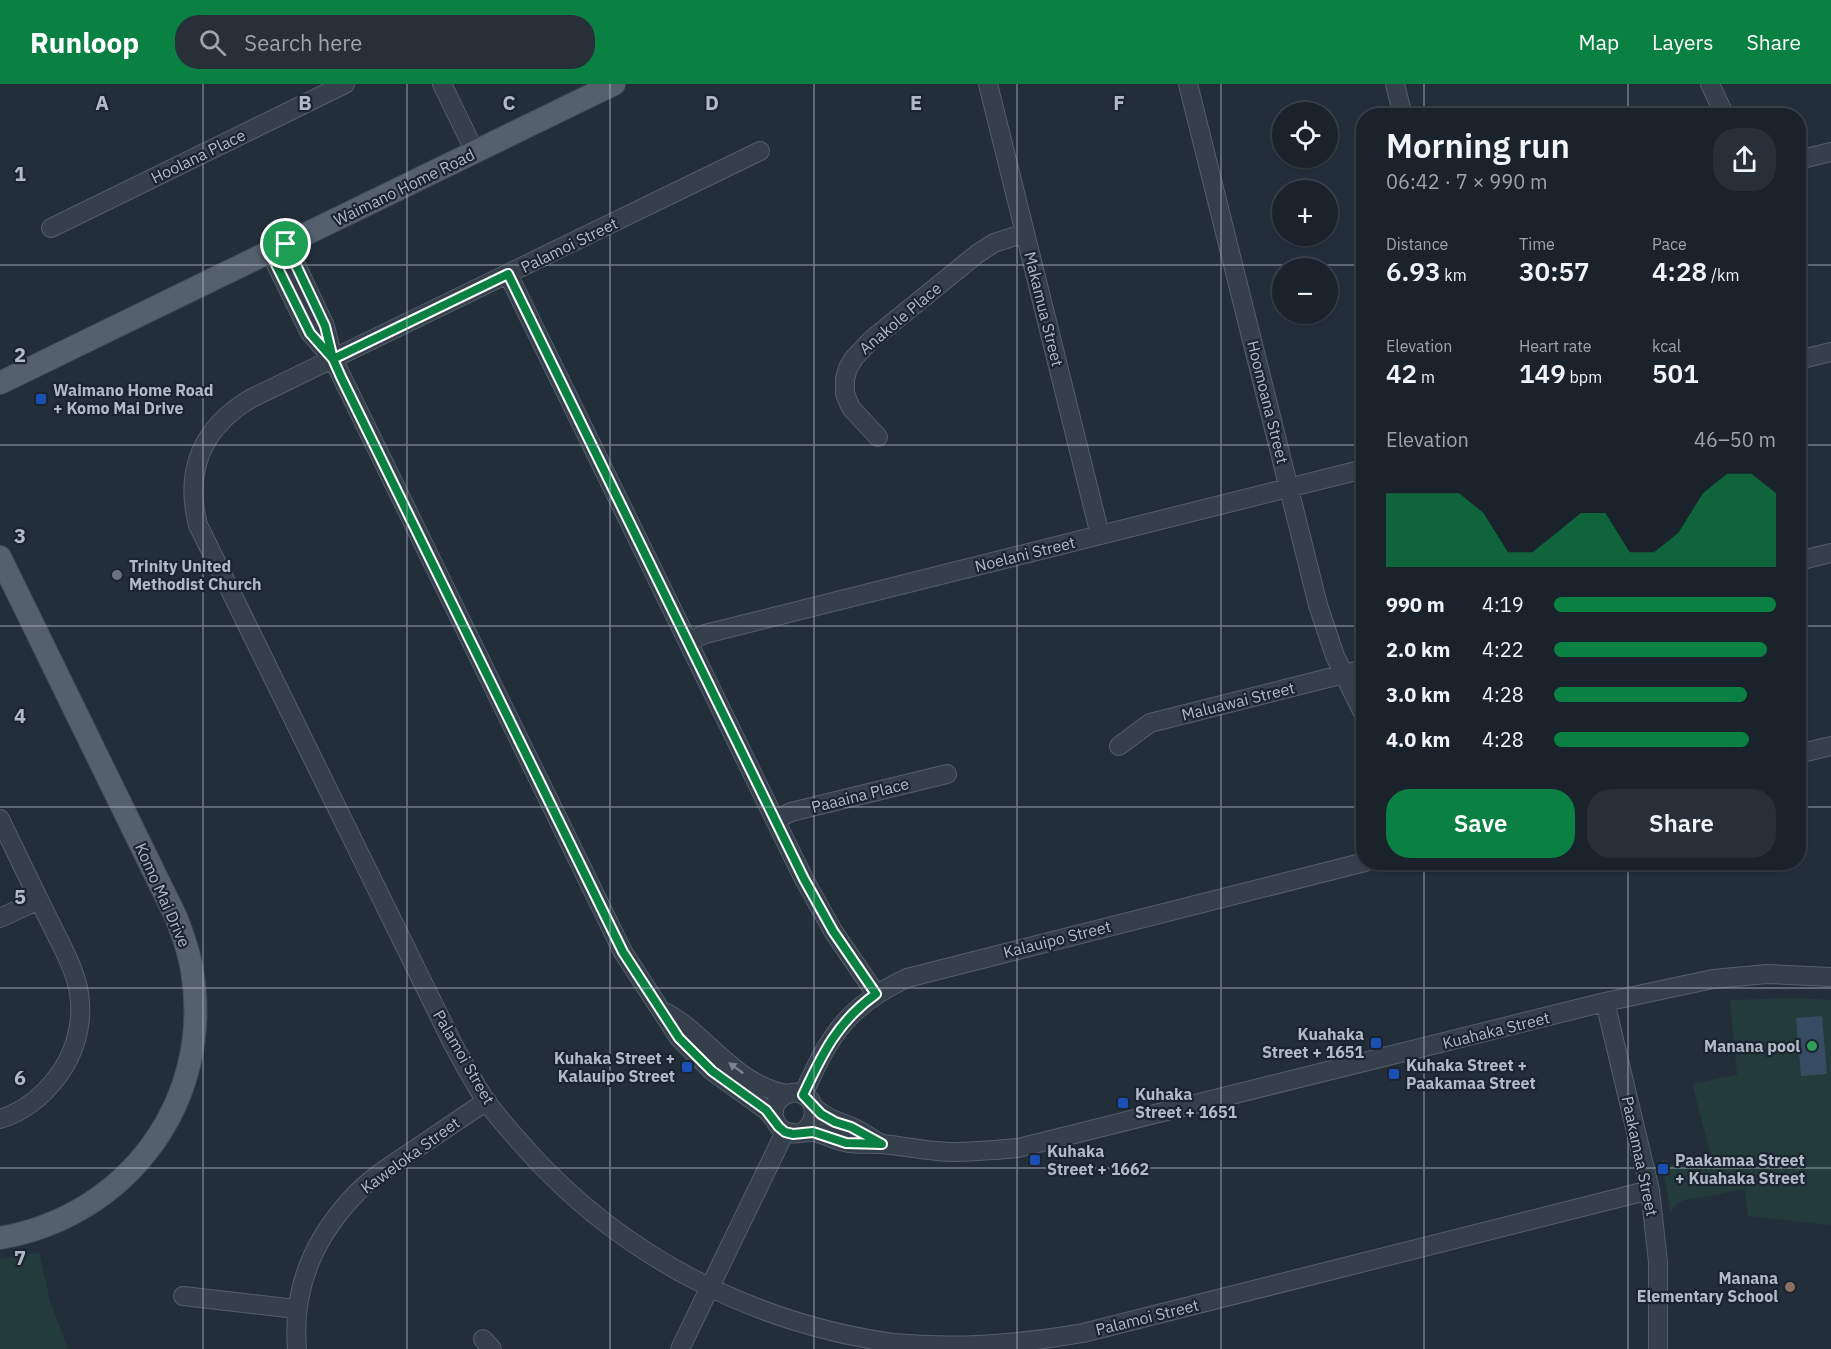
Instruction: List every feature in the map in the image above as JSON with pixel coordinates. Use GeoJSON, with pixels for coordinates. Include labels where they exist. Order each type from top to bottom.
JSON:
{"type":"FeatureCollection","features":[{"type":"Feature","properties":{"kind":"main road","name":"Waimano Home Road"},"geometry":{"type":"LineString","coordinates":[[0,383],[614,84]]}},
{"type":"Feature","properties":{"kind":"main road","name":"Komo Mai Drive"},"geometry":{"type":"LineString","coordinates":[[0,557],[176,917],[186,943],[192,969],[196,1011],[192,1047],[180,1091],[172,1112],[146,1153],[98,1199],[69,1217],[22,1234],[0,1238]]}},
{"type":"Feature","properties":{"kind":"street","name":"Hoolana Place"},"geometry":{"type":"LineString","coordinates":[[51,228],[345,84]]}},
{"type":"Feature","properties":{"kind":"street"},"geometry":{"type":"LineString","coordinates":[[442,84],[475,152]]}},
{"type":"Feature","properties":{"kind":"street","name":"Makamua Street"},"geometry":{"type":"LineString","coordinates":[[988,84],[1100,535]]}},
{"type":"Feature","properties":{"kind":"street","name":"Hoomoana Street"},"geometry":{"type":"LineString","coordinates":[[1188,84],[1318,605],[1343,674],[1356,699]]}},
{"type":"Feature","properties":{"kind":"street"},"geometry":{"type":"LineString","coordinates":[[1395,84],[1401,108]]}},
{"type":"Feature","properties":{"kind":"street"},"geometry":{"type":"LineString","coordinates":[[1710,84],[1721,108]]}},
{"type":"Feature","properties":{"kind":"street","name":"Palamoi Street"},"geometry":{"type":"LineString","coordinates":[[760,151],[250,399],[223,418],[213,429],[203,446],[192,483],[198,525],[449,1036],[487,1101],[552,1177],[590,1211],[650,1255],[710,1288],[769,1313],[808,1326],[894,1346],[978,1346],[1030,1342],[1083,1333],[1650,1190]]}},
{"type":"Feature","properties":{"kind":"street"},"geometry":{"type":"LineString","coordinates":[[1806,158],[1831,152]]}},
{"type":"Feature","properties":{"kind":"street","name":"Anakole Place"},"geometry":{"type":"LineString","coordinates":[[878,437],[851,408],[845,394],[845,379],[854,358],[871,340],[977,254],[994,243],[1025,233]]}},
{"type":"Feature","properties":{"kind":"street","name":"Kuahaka Street"},"geometry":{"type":"LineString","coordinates":[[278,248],[310,333],[333,359],[623,952],[647,990],[663,1010],[679,1038],[729,1084],[787,1128],[813,1132],[846,1143],[882,1144],[949,1152],[1018,1148],[1605,1002],[1713,979],[1767,974],[1831,977]]}},
{"type":"Feature","properties":{"kind":"street"},"geometry":{"type":"LineString","coordinates":[[508,274],[804,879],[833,931],[876,994]]}},
{"type":"Feature","properties":{"kind":"street"},"geometry":{"type":"LineString","coordinates":[[1806,358],[1831,352]]}},
{"type":"Feature","properties":{"kind":"street","name":"Noelani Street"},"geometry":{"type":"LineString","coordinates":[[688,642],[703,634],[1356,471]]}},
{"type":"Feature","properties":{"kind":"street"},"geometry":{"type":"LineString","coordinates":[[1806,559],[1831,553]]}},
{"type":"Feature","properties":{"kind":"street","name":"Maluawai Street"},"geometry":{"type":"LineString","coordinates":[[1119,746],[1150,723],[1356,671]]}},
{"type":"Feature","properties":{"kind":"street"},"geometry":{"type":"LineString","coordinates":[[1806,752],[1831,746]]}},
{"type":"Feature","properties":{"kind":"street","name":"Paaaina Place"},"geometry":{"type":"LineString","coordinates":[[775,820],[791,812],[947,774]]}},
{"type":"Feature","properties":{"kind":"street"},"geometry":{"type":"LineString","coordinates":[[0,819],[70,963],[80,1003],[78,1026],[70,1058],[52,1085],[24,1108],[0,1119]]}},
{"type":"Feature","properties":{"kind":"street","name":"Kalauipo Street"},"geometry":{"type":"LineString","coordinates":[[802,1098],[836,1032],[862,1003],[907,978],[1356,864]]}},
{"type":"Feature","properties":{"kind":"street"},"geometry":{"type":"LineString","coordinates":[[0,918],[39,900]]}},
{"type":"Feature","properties":{"kind":"street","name":"Paakamaa Street"},"geometry":{"type":"LineString","coordinates":[[1605,1002],[1650,1190],[1658,1262],[1658,1349]]}},
{"type":"Feature","properties":{"kind":"street","name":"Kuahaka Street"},"geometry":{"type":"LineString","coordinates":[[663,1010],[689,1028],[737,1070],[762,1086],[775,1092],[802,1098],[835,1122],[851,1127],[882,1144]]}},
{"type":"Feature","properties":{"kind":"street"},"geometry":{"type":"LineString","coordinates":[[780,1098],[802,1098],[813,1122],[808,1129],[787,1128],[774,1112],[776,1104],[780,1098]]}},
{"type":"Feature","properties":{"kind":"street","name":"Kaweloka Street"},"geometry":{"type":"LineString","coordinates":[[297,1349],[296,1309],[305,1275],[318,1245],[353,1197],[381,1172],[487,1101]]}},
{"type":"Feature","properties":{"kind":"street"},"geometry":{"type":"LineString","coordinates":[[680,1349],[787,1128]]}},
{"type":"Feature","properties":{"kind":"street"},"geometry":{"type":"LineString","coordinates":[[183,1296],[296,1309]]}},
{"type":"Feature","properties":{"kind":"green space"},"geometry":{"type":"Polygon","coordinates":[[[1793,998],[1831,1000],[1831,1225],[1748,1216],[1745,1189],[1684,1200],[1673,1207],[1671,1215],[1661,1158],[1675,1166],[1712,1159],[1692,1084],[1737,1075],[1730,1000],[1793,998]]]}},
{"type":"Feature","properties":{"kind":"green space"},"geometry":{"type":"Polygon","coordinates":[[[39,1252],[50,1301],[68,1349],[0,1349],[0,1259],[39,1252]]]}},
{"type":"Feature","properties":{"kind":"water","name":"Manana pool"},"geometry":{"type":"Polygon","coordinates":[[[1822,1016],[1827,1074],[1801,1076],[1796,1018],[1822,1016]]]}},
{"type":"Feature","properties":{"kind":"place","name":"Waimano Home Road + Komo Mai Drive"},"geometry":{"type":"Point","coordinates":[41,399]}},
{"type":"Feature","properties":{"kind":"place","name":"Trinity United Methodist Church"},"geometry":{"type":"Point","coordinates":[117,575]}},
{"type":"Feature","properties":{"kind":"place","name":"Kuahaka Street + 1651"},"geometry":{"type":"Point","coordinates":[1376,1043]}},
{"type":"Feature","properties":{"kind":"place","name":"Manana pool"},"geometry":{"type":"Point","coordinates":[1812,1046]}},
{"type":"Feature","properties":{"kind":"place","name":"Kuhaka Street + Kalauipo Street"},"geometry":{"type":"Point","coordinates":[687,1067]}},
{"type":"Feature","properties":{"kind":"place","name":"Kuhaka Street + Paakamaa Street"},"geometry":{"type":"Point","coordinates":[1394,1074]}},
{"type":"Feature","properties":{"kind":"place","name":"Kuhaka Street + 1651"},"geometry":{"type":"Point","coordinates":[1123,1103]}},
{"type":"Feature","properties":{"kind":"place","name":"Kuhaka Street + 1662"},"geometry":{"type":"Point","coordinates":[1035,1160]}},
{"type":"Feature","properties":{"kind":"place","name":"Paakamaa Street + Kuahaka Street"},"geometry":{"type":"Point","coordinates":[1663,1169]}},
{"type":"Feature","properties":{"kind":"place","name":"Manana Elementary School"},"geometry":{"type":"Point","coordinates":[1790,1287]}},
{"type":"Feature","properties":{"kind":"route"},"geometry":{"type":"LineString","coordinates":[[286,244],[270,252],[310,333],[333,359],[508,274],[804,879],[833,931],[876,994],[862,1003],[836,1032],[803,1095],[821,1114],[882,1144],[846,1143],[813,1132],[793,1134],[785,1132],[766,1110],[712,1071],[679,1038],[663,1010],[647,990],[623,952],[341,377],[333,359],[325,326],[286,244]]}}]}
